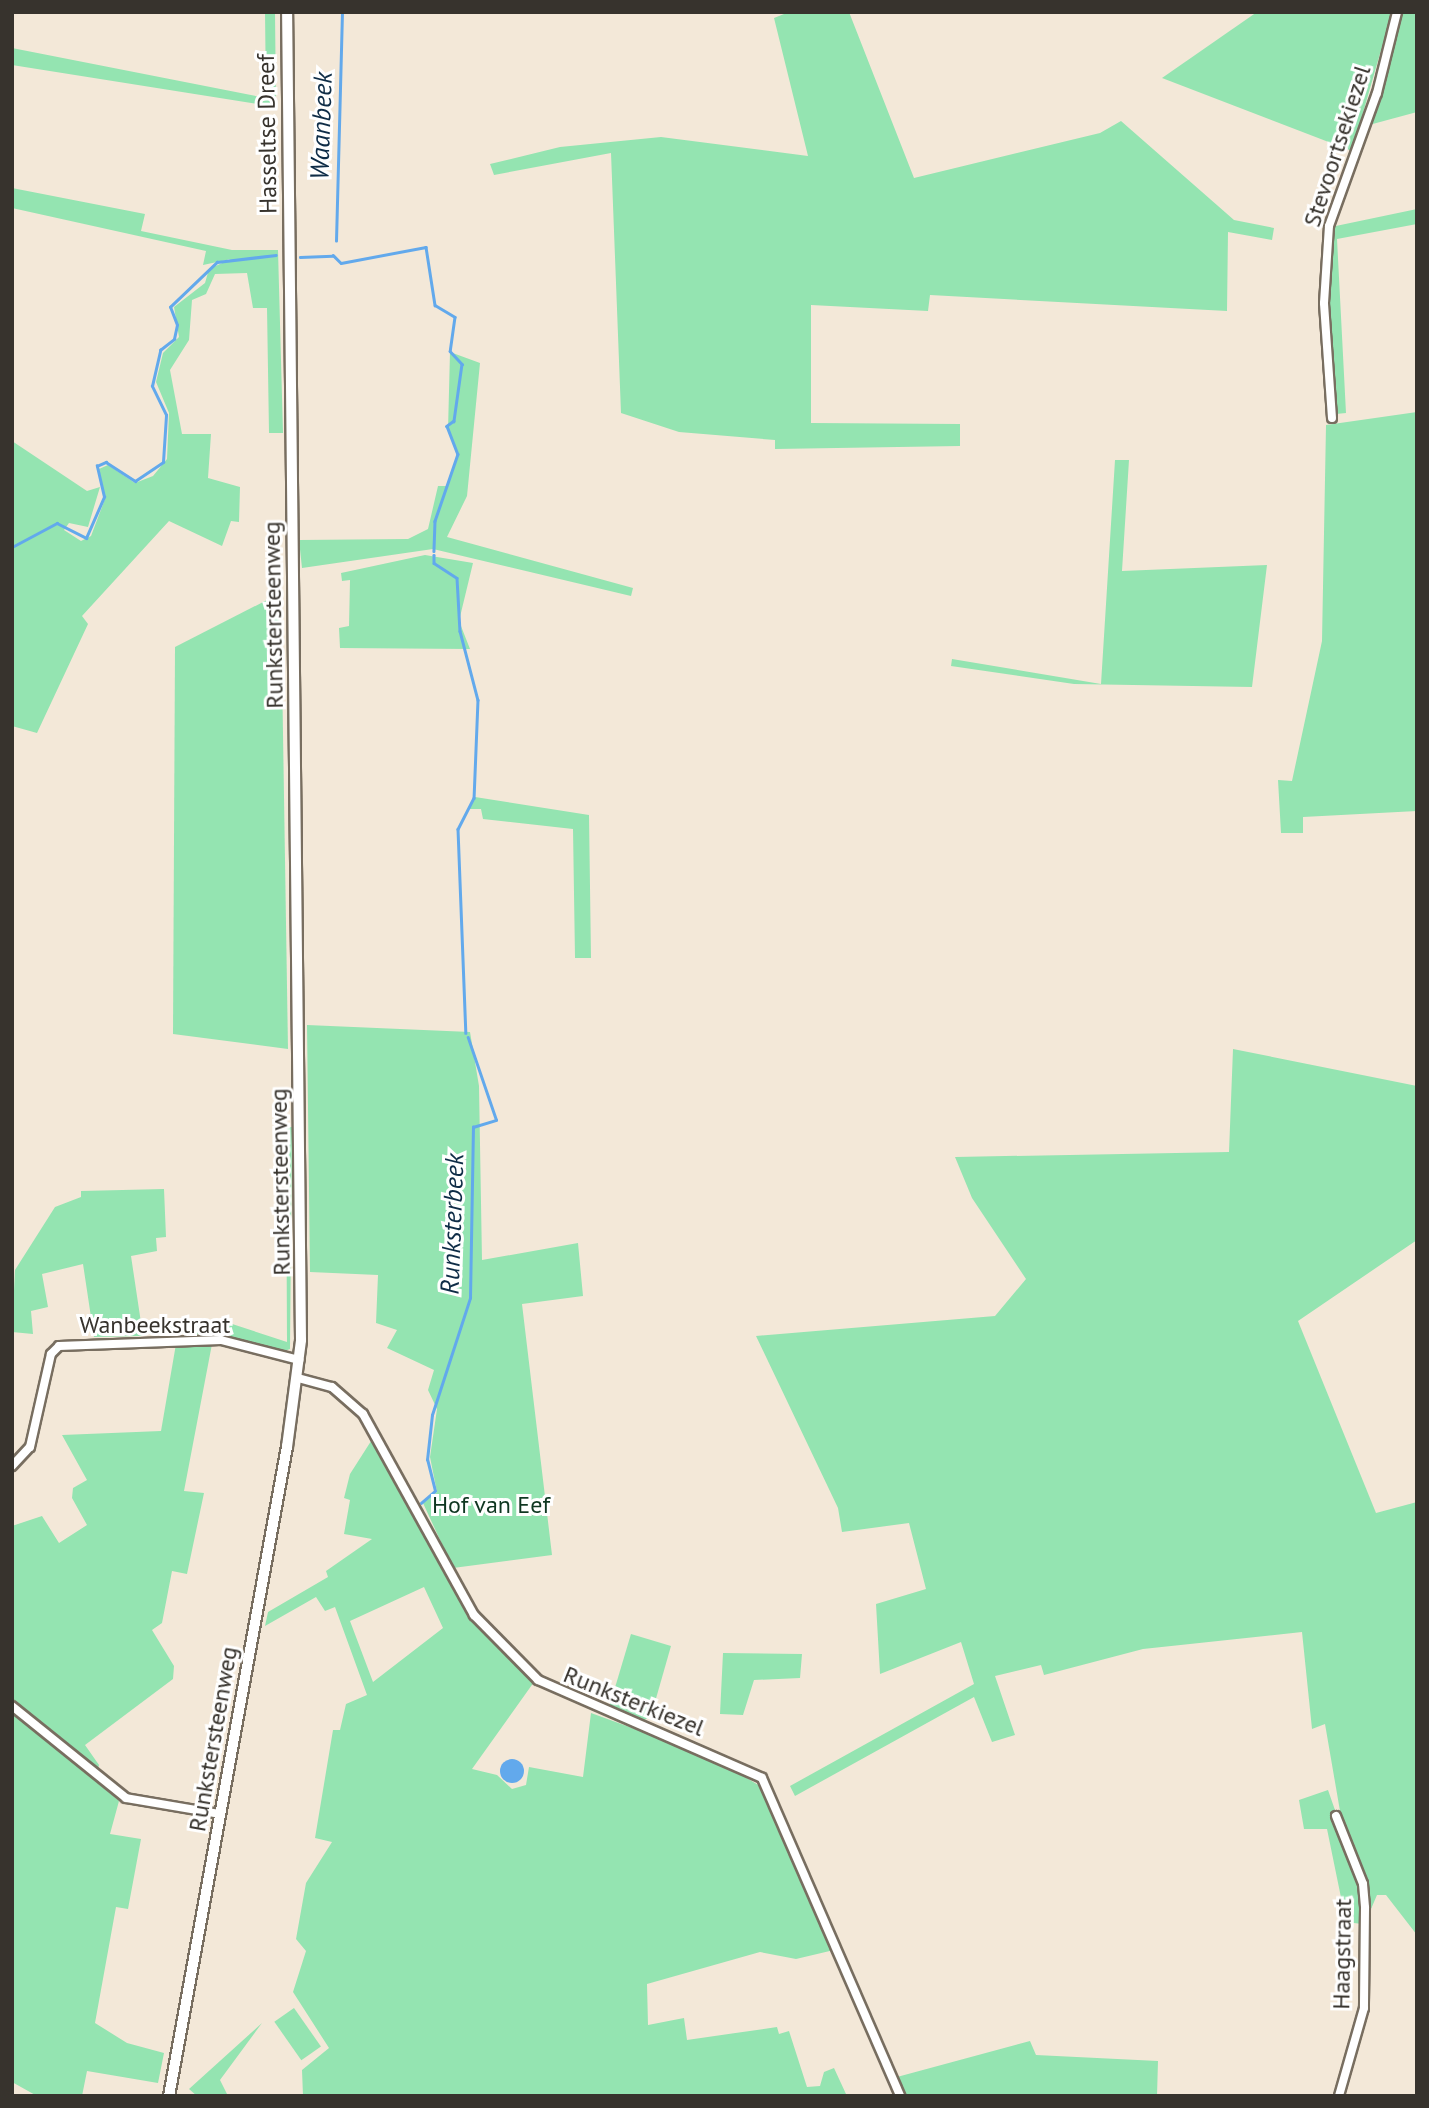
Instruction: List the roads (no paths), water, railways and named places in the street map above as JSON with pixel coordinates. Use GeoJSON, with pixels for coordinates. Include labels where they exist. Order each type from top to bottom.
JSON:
{"type":"FeatureCollection","features":[{"type":"Feature","properties":{"kind":"street","name":"Hasseltse Dreef"},"geometry":{"type":"LineString","coordinates":[[286,12],[289,256]]}},
{"type":"Feature","properties":{"kind":"street","name":"Stevoortsekiezel"},"geometry":{"type":"LineString","coordinates":[[1332,418],[1324,303],[1329,226],[1377,93],[1396,12]]}},
{"type":"Feature","properties":{"kind":"street","name":"Runkstersteenweg"},"geometry":{"type":"LineString","coordinates":[[169,2096],[298,1378],[289,256]]}},
{"type":"Feature","properties":{"kind":"street","name":"Wanbeekstraat"},"geometry":{"type":"LineString","coordinates":[[12,1466],[30,1447],[51,1354],[59,1346],[221,1340],[299,1360]]}},
{"type":"Feature","properties":{"kind":"street","name":"Runksterkiezel"},"geometry":{"type":"LineString","coordinates":[[298,1378],[332,1387],[363,1414],[474,1615],[538,1681],[762,1778],[900,2096]]}},
{"type":"Feature","properties":{"kind":"street"},"geometry":{"type":"LineString","coordinates":[[12,1706],[127,1798],[220,1814]]}},
{"type":"Feature","properties":{"kind":"street","name":"Haagstraat"},"geometry":{"type":"LineString","coordinates":[[1336,1816],[1363,1884],[1365,1908],[1364,2008],[1339,2096]]}},
{"type":"Feature","properties":{"kind":"water"},"geometry":{"type":"Polygon","coordinates":[[[512,1759],[523,1766],[524,1771],[517,1782],[512,1783],[501,1776],[500,1771],[507,1760],[512,1759]]]}},
{"type":"Feature","properties":{"kind":"waterway","name":"Waanbeek"},"geometry":{"type":"LineString","coordinates":[[336,241],[342,12]]}},
{"type":"Feature","properties":{"kind":"waterway","name":"Runksterbeek"},"geometry":{"type":"LineString","coordinates":[[333,255],[341,263],[426,247],[435,305],[455,317],[450,351],[462,364],[454,421],[447,426],[458,454],[435,521],[434,551]]}},
{"type":"Feature","properties":{"kind":"waterway","name":"Waanbeek"},"geometry":{"type":"LineString","coordinates":[[12,547],[57,523],[86,538],[104,497],[97,466],[106,462],[135,481],[163,462],[166,415],[152,386],[160,350],[174,339],[177,325],[170,307],[217,262],[276,255]]}},
{"type":"Feature","properties":{"kind":"waterway","name":"Waanbeek"},"geometry":{"type":"LineString","coordinates":[[300,257],[332,256]]}},
{"type":"Feature","properties":{"kind":"waterway","name":"Runksterbeek"},"geometry":{"type":"LineString","coordinates":[[434,555],[434,563],[457,578],[460,631],[478,700],[474,798],[458,829],[466,1033]]}},
{"type":"Feature","properties":{"kind":"waterway","name":"Waanbeek"},"geometry":{"type":"LineString","coordinates":[[12,581],[12,588]]}},
{"type":"Feature","properties":{"kind":"waterway","name":"Runksterbeek"},"geometry":{"type":"LineString","coordinates":[[421,1503],[435,1491],[427,1460],[432,1415],[470,1298],[473,1127],[496,1120],[468,1038]]}},
{"type":"Feature","properties":{"kind":"park label","name":"Hof van Eef"},"geometry":{"type":"Point","coordinates":[491,1505]}}]}
